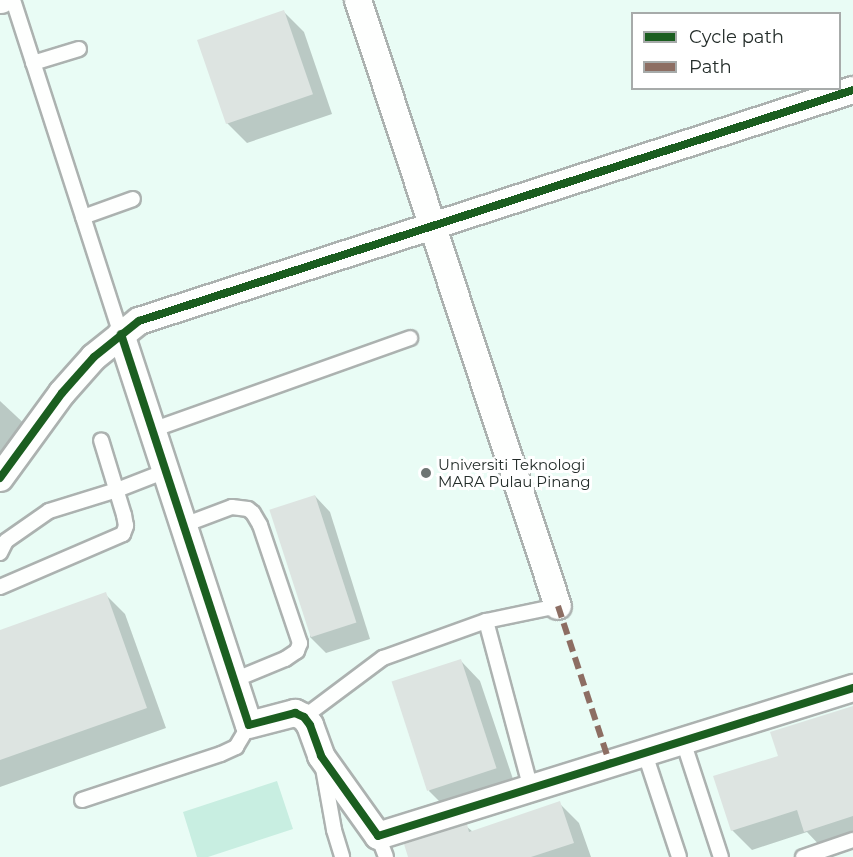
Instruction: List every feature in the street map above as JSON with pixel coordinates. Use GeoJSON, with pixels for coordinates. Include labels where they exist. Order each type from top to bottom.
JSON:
{"type":"FeatureCollection","features":[{"type":"Feature","properties":{"kind":"street"},"geometry":{"type":"LineString","coordinates":[[358,0],[558,606]]}},
{"type":"Feature","properties":{"kind":"street"},"geometry":{"type":"LineString","coordinates":[[0,478],[62,393],[94,357],[139,321],[853,90]]}},
{"type":"Feature","properties":{"kind":"street"},"geometry":{"type":"LineString","coordinates":[[121,334],[249,725],[295,713],[304,717],[310,725],[321,756],[382,847],[531,789],[853,688]]}},
{"type":"Feature","properties":{"kind":"lane"},"geometry":{"type":"LineString","coordinates":[[13,0],[121,334]]}},
{"type":"Feature","properties":{"kind":"lane"},"geometry":{"type":"LineString","coordinates":[[33,63],[79,49]]}},
{"type":"Feature","properties":{"kind":"lane"},"geometry":{"type":"LineString","coordinates":[[83,217],[133,199]]}},
{"type":"Feature","properties":{"kind":"lane"},"geometry":{"type":"LineString","coordinates":[[152,429],[410,338]]}},
{"type":"Feature","properties":{"kind":"lane"},"geometry":{"type":"LineString","coordinates":[[0,587],[123,534],[126,526],[101,440]]}},
{"type":"Feature","properties":{"kind":"lane"},"geometry":{"type":"LineString","coordinates":[[0,553],[6,541],[49,511],[117,490],[166,471]]}},
{"type":"Feature","properties":{"kind":"lane"},"geometry":{"type":"LineString","coordinates":[[184,525],[232,507],[248,509],[253,513],[260,525],[300,643],[297,651],[285,659],[234,680]]}},
{"type":"Feature","properties":{"kind":"lane"},"geometry":{"type":"LineString","coordinates":[[304,717],[383,658],[486,621],[558,606]]}},
{"type":"Feature","properties":{"kind":"lane"},"geometry":{"type":"LineString","coordinates":[[486,621],[531,789]]}},
{"type":"Feature","properties":{"kind":"lane"},"geometry":{"type":"LineString","coordinates":[[82,800],[221,754],[236,747],[249,725]]}},
{"type":"Feature","properties":{"kind":"lane"},"geometry":{"type":"LineString","coordinates":[[683,741],[721,857]]}},
{"type":"Feature","properties":{"kind":"lane"},"geometry":{"type":"LineString","coordinates":[[645,753],[679,857]]}},
{"type":"Feature","properties":{"kind":"lane"},"geometry":{"type":"LineString","coordinates":[[321,756],[334,830],[342,857]]}},
{"type":"Feature","properties":{"kind":"lane"},"geometry":{"type":"LineString","coordinates":[[802,857],[853,840]]}},
{"type":"Feature","properties":{"kind":"shaded area","name":"Universiti Teknologi MARA Pulau Pinang"},"geometry":{"type":"Polygon","coordinates":[[[0,0],[853,0],[853,857],[0,857],[0,0]]]}},
{"type":"Feature","properties":{"kind":"green space"},"geometry":{"type":"Polygon","coordinates":[[[277,781],[293,829],[208,857],[197,857],[183,812],[277,781]]]}},
{"type":"Feature","properties":{"kind":"building"},"geometry":{"type":"Polygon","coordinates":[[[284,10],[313,94],[226,124],[197,40],[284,10]]]}},
{"type":"Feature","properties":{"kind":"building"},"geometry":{"type":"Polygon","coordinates":[[[315,495],[356,622],[311,637],[269,510],[315,495]]]}},
{"type":"Feature","properties":{"kind":"building"},"geometry":{"type":"Polygon","coordinates":[[[106,592],[147,708],[0,760],[0,630],[106,592]]]}},
{"type":"Feature","properties":{"kind":"building"},"geometry":{"type":"Polygon","coordinates":[[[461,659],[497,768],[427,791],[392,682],[461,659]]]}},
{"type":"Feature","properties":{"kind":"building"},"geometry":{"type":"Polygon","coordinates":[[[853,706],[853,816],[804,832],[797,810],[731,831],[713,776],[778,756],[770,732],[853,706]]]}},
{"type":"Feature","properties":{"kind":"building"},"geometry":{"type":"Polygon","coordinates":[[[560,801],[574,843],[531,857],[408,857],[404,844],[467,824],[469,832],[560,801]]]}},
{"type":"Feature","properties":{"kind":"marked path"},"geometry":{"type":"LineString","coordinates":[[558,606],[610,764]]}},
{"type":"Feature","properties":{"kind":"cycle path"},"geometry":{"type":"LineString","coordinates":[[0,478],[62,393],[94,357],[139,321],[853,90]]}},
{"type":"Feature","properties":{"kind":"cycle path"},"geometry":{"type":"LineString","coordinates":[[121,334],[249,725],[295,713],[304,717],[310,725],[321,756],[378,836],[853,688]]}},
{"type":"Feature","properties":{"kind":"place","name":"Universiti Teknologi MARA Pulau Pinang"},"geometry":{"type":"Point","coordinates":[426,473]}}]}
